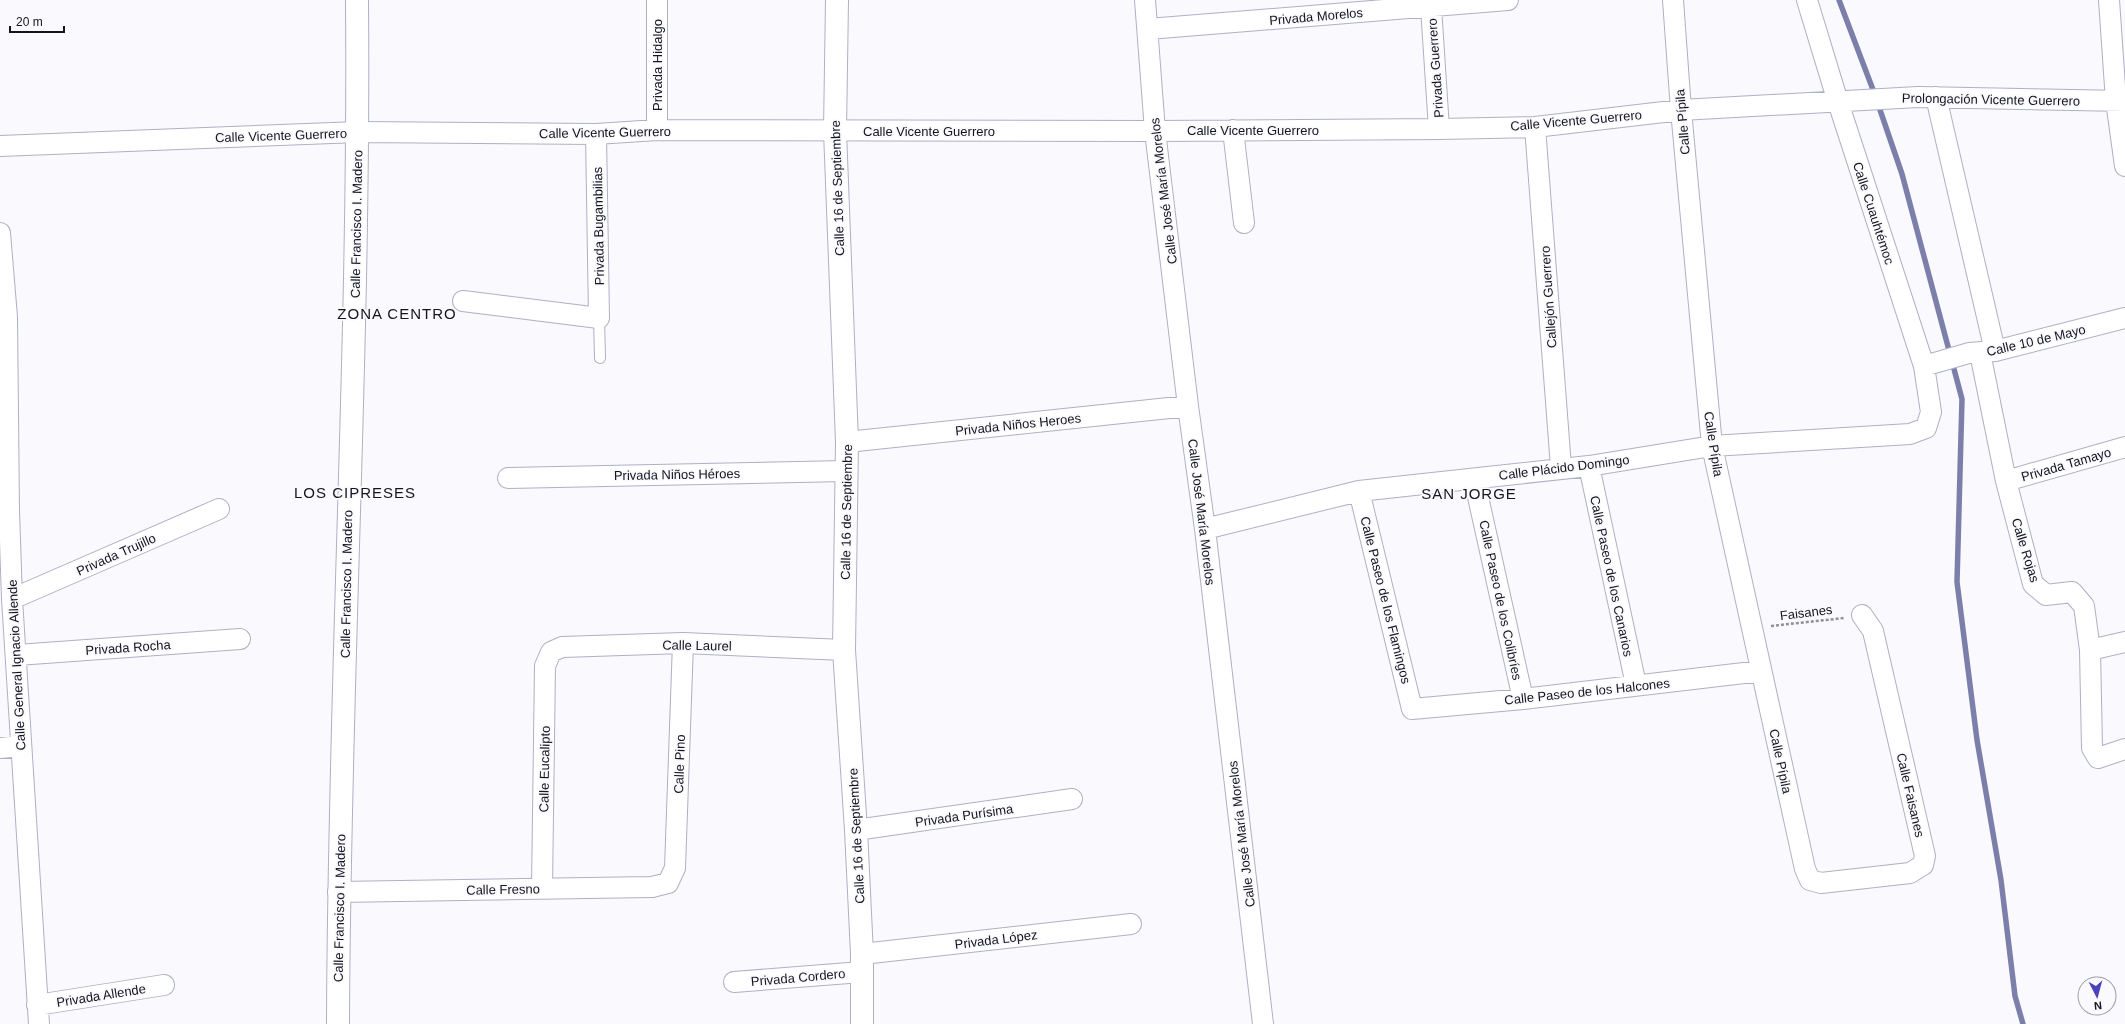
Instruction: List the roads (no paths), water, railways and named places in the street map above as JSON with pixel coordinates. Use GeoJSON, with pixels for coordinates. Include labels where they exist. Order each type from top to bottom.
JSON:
{"type":"FeatureCollection","features":[{"type":"Feature","properties":{"kind":"street","name":"Calle Francisco I. Madero"},"geometry":{"type":"LineString","coordinates":[[338,1024],[338,892],[358,132],[357,0]]}},
{"type":"Feature","properties":{"kind":"street","name":"Privada Hidalgo"},"geometry":{"type":"LineString","coordinates":[[658,0],[658,130]]}},
{"type":"Feature","properties":{"kind":"street","name":"Calle 16 de Septiembre"},"geometry":{"type":"LineString","coordinates":[[837,0],[835,131],[847,442],[844,650],[856,830],[862,963],[862,1024]]}},
{"type":"Feature","properties":{"kind":"street","name":"Calle José María Morelos"},"geometry":{"type":"LineString","coordinates":[[1145,0],[1155,131],[1188,406],[1206,529],[1263,1024]]}},
{"type":"Feature","properties":{"kind":"street","name":"Privada Morelos"},"geometry":{"type":"LineString","coordinates":[[1148,29],[1508,0]]}},
{"type":"Feature","properties":{"kind":"street","name":"Calle Pípila"},"geometry":{"type":"LineString","coordinates":[[1674,0],[1680,110],[1712,446],[1805,869],[1810,880]]}},
{"type":"Feature","properties":{"kind":"street","name":"Calle Cuauhtémoc"},"geometry":{"type":"LineString","coordinates":[[1807,0],[1847,101],[1924,366],[1931,412],[1926,428]]}},
{"type":"Feature","properties":{"kind":"street"},"geometry":{"type":"LineString","coordinates":[[2109,0],[2121,101],[2125,166]]}},
{"type":"Feature","properties":{"kind":"street","name":"Privada Guerrero"},"geometry":{"type":"LineString","coordinates":[[1431,7],[1439,129]]}},
{"type":"Feature","properties":{"kind":"street","name":"Prolongación Vicente Guerrero"},"geometry":{"type":"LineString","coordinates":[[1847,101],[1927,97],[2121,101]]}},
{"type":"Feature","properties":{"kind":"street"},"geometry":{"type":"LineString","coordinates":[[1927,97],[1981,353]]}},
{"type":"Feature","properties":{"kind":"street","name":"Calle Vicente Guerrero"},"geometry":{"type":"LineString","coordinates":[[0,146],[358,132],[596,134],[658,130],[1155,131],[1439,129],[1535,126],[1680,110],[1847,101]]}},
{"type":"Feature","properties":{"kind":"street","name":"Callejón Guerrero"},"geometry":{"type":"LineString","coordinates":[[1535,126],[1561,467]]}},
{"type":"Feature","properties":{"kind":"street"},"geometry":{"type":"LineString","coordinates":[[1234,130],[1244,223]]}},
{"type":"Feature","properties":{"kind":"street","name":"Privada Bugambilias"},"geometry":{"type":"LineString","coordinates":[[596,134],[599,318]]}},
{"type":"Feature","properties":{"kind":"street","name":"Calle General Ignacio Allende"},"geometry":{"type":"LineString","coordinates":[[0,233],[7,317],[12,599],[17,655],[21,746],[39,1024]]}},
{"type":"Feature","properties":{"kind":"street"},"geometry":{"type":"LineString","coordinates":[[463,301],[599,318]]}},
{"type":"Feature","properties":{"kind":"street","name":"Calle 10 de Mayo"},"geometry":{"type":"LineString","coordinates":[[1924,366],[2125,318]]}},
{"type":"Feature","properties":{"kind":"street","name":"Calle Rojas"},"geometry":{"type":"LineString","coordinates":[[1981,353],[2006,482],[2033,584],[2046,595],[2072,592],[2084,606],[2090,650],[2092,748],[2098,758],[2125,749]]}},
{"type":"Feature","properties":{"kind":"street","name":"Privada Niños Heroes"},"geometry":{"type":"LineString","coordinates":[[847,442],[1188,406]]}},
{"type":"Feature","properties":{"kind":"street","name":"Calle Plácido Domingo"},"geometry":{"type":"LineString","coordinates":[[1206,529],[1359,491],[1474,479],[1561,467],[1588,466],[1712,446],[1910,434],[1926,428]]}},
{"type":"Feature","properties":{"kind":"street","name":"Privada Tamayo"},"geometry":{"type":"LineString","coordinates":[[2006,482],[2125,447]]}},
{"type":"Feature","properties":{"kind":"street","name":"Calle Paseo de los Canarios"},"geometry":{"type":"LineString","coordinates":[[1588,466],[1636,685]]}},
{"type":"Feature","properties":{"kind":"street","name":"Privada Niños Héroes"},"geometry":{"type":"LineString","coordinates":[[508,478],[846,471]]}},
{"type":"Feature","properties":{"kind":"street","name":"Calle Paseo de los Colibríes"},"geometry":{"type":"LineString","coordinates":[[1474,479],[1523,699]]}},
{"type":"Feature","properties":{"kind":"street","name":"Calle Paseo de los Flamingos"},"geometry":{"type":"LineString","coordinates":[[1359,491],[1412,709]]}},
{"type":"Feature","properties":{"kind":"street","name":"Privada Trujillo"},"geometry":{"type":"LineString","coordinates":[[12,599],[219,509]]}},
{"type":"Feature","properties":{"kind":"street","name":"Calle Faisanes"},"geometry":{"type":"LineString","coordinates":[[1810,880],[1821,883],[1910,873],[1922,865],[1925,856],[1873,631],[1862,615]]}},
{"type":"Feature","properties":{"kind":"street","name":"Privada Rocha"},"geometry":{"type":"LineString","coordinates":[[17,655],[240,639]]}},
{"type":"Feature","properties":{"kind":"street"},"geometry":{"type":"LineString","coordinates":[[2090,650],[2125,642]]}},
{"type":"Feature","properties":{"kind":"street","name":"Calle Laurel"},"geometry":{"type":"LineString","coordinates":[[552,652],[562,647],[683,643],[844,650]]}},
{"type":"Feature","properties":{"kind":"street","name":"Calle Pino"},"geometry":{"type":"LineString","coordinates":[[668,883],[675,868],[683,643]]}},
{"type":"Feature","properties":{"kind":"street","name":"Calle Eucalipto"},"geometry":{"type":"LineString","coordinates":[[542,888],[545,666],[552,652]]}},
{"type":"Feature","properties":{"kind":"street","name":"Calle Paseo de los Halcones"},"geometry":{"type":"LineString","coordinates":[[1412,709],[1523,699],[1761,671]]}},
{"type":"Feature","properties":{"kind":"street"},"geometry":{"type":"LineString","coordinates":[[0,748],[21,746]]}},
{"type":"Feature","properties":{"kind":"street","name":"Privada Purísima"},"geometry":{"type":"LineString","coordinates":[[856,830],[1072,800]]}},
{"type":"Feature","properties":{"kind":"street","name":"Calle Fresno"},"geometry":{"type":"LineString","coordinates":[[338,892],[652,887],[668,883]]}},
{"type":"Feature","properties":{"kind":"street","name":"Privada López"},"geometry":{"type":"LineString","coordinates":[[862,963],[1131,924]]}},
{"type":"Feature","properties":{"kind":"street","name":"Privada Cordero"},"geometry":{"type":"LineString","coordinates":[[734,982],[862,963]]}},
{"type":"Feature","properties":{"kind":"street","name":"Privada Allende"},"geometry":{"type":"LineString","coordinates":[[37,1004],[164,986]]}},
{"type":"Feature","properties":{"kind":"lane","name":"Privada Bugambilias"},"geometry":{"type":"LineString","coordinates":[[599,318],[600,358]]}},
{"type":"Feature","properties":{"kind":"waterway"},"geometry":{"type":"LineString","coordinates":[[1839,0],[1875,95]]}},
{"type":"Feature","properties":{"kind":"waterway"},"geometry":{"type":"LineString","coordinates":[[1878,104],[1902,174],[1962,399],[1957,582],[1977,740],[2001,880],[2015,996],[2023,1024]]}},
{"type":"Feature","properties":{"kind":"district","name":"ZONA CENTRO"},"geometry":{"type":"Point","coordinates":[397,314]}},
{"type":"Feature","properties":{"kind":"district","name":"LOS CIPRESES"},"geometry":{"type":"Point","coordinates":[355,493]}},
{"type":"Feature","properties":{"kind":"district","name":"SAN JORGE"},"geometry":{"type":"Point","coordinates":[1469,494]}}]}
